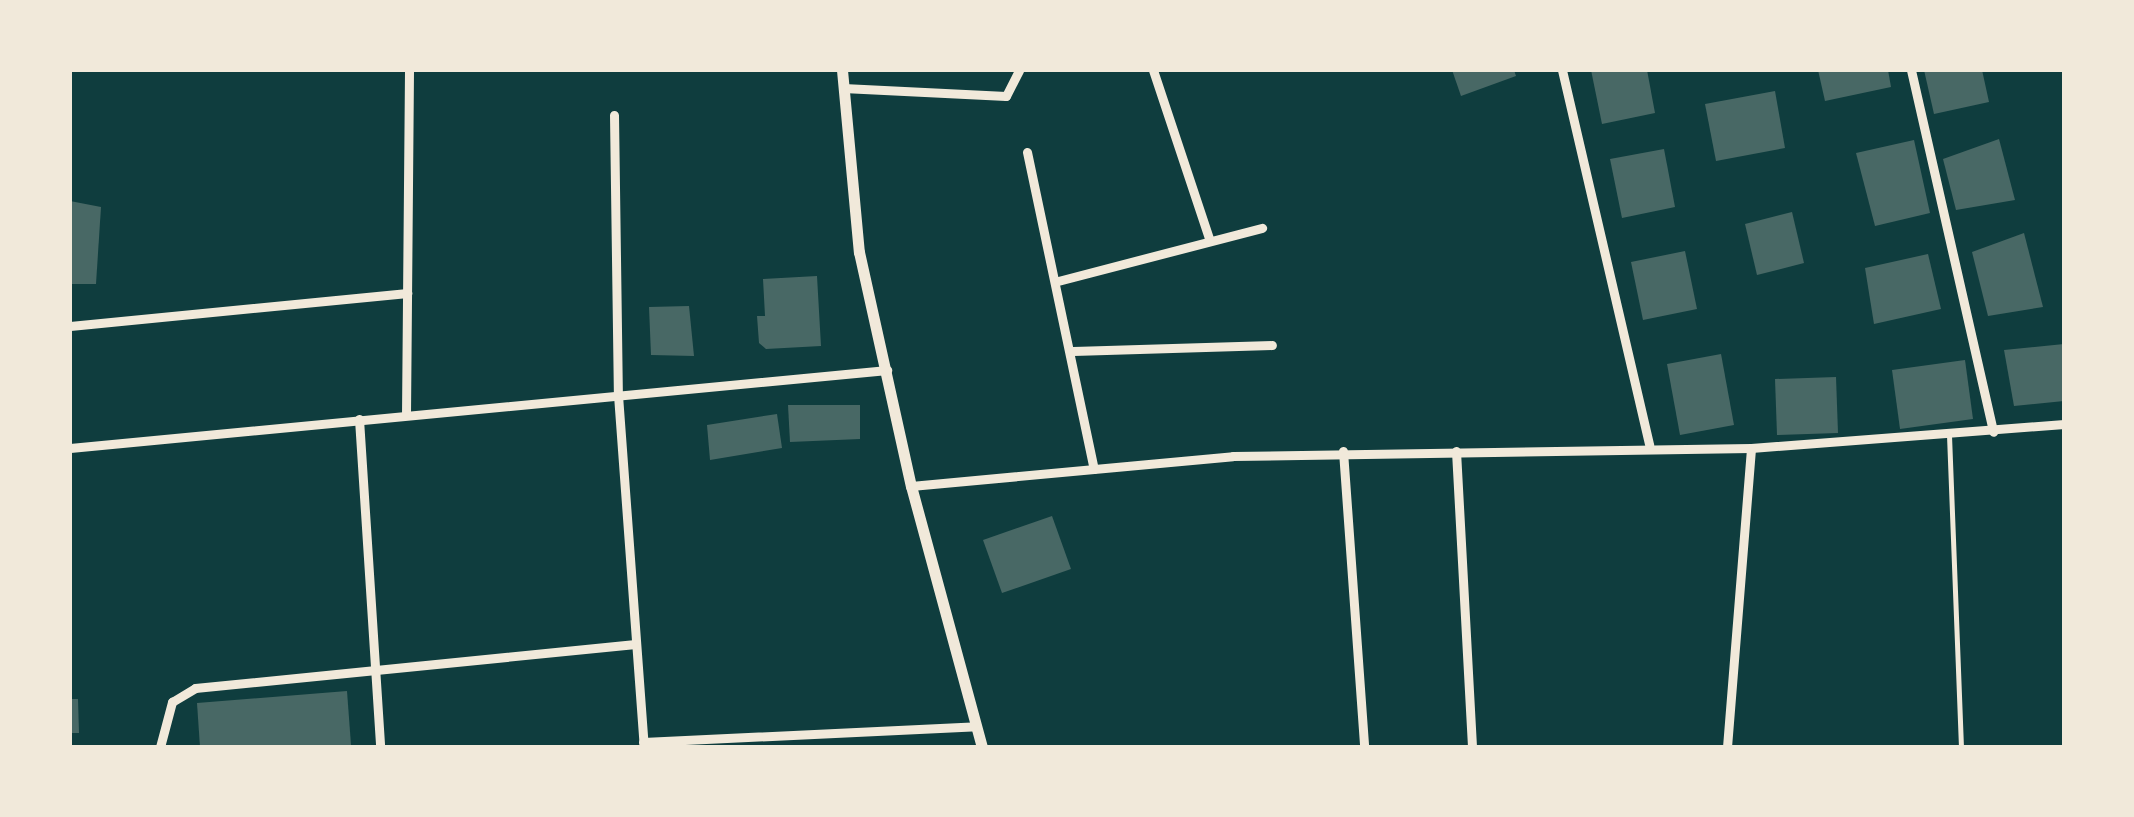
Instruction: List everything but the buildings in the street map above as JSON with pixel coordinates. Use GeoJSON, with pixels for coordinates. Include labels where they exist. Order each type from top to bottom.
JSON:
{"type":"FeatureCollection","features":[{"type":"Feature","properties":{"kind":"street"},"geometry":{"type":"LineString","coordinates":[[406,415],[410,70]]}},
{"type":"Feature","properties":{"kind":"street"},"geometry":{"type":"LineString","coordinates":[[842,70],[852,206],[911,486],[982,747]]}},
{"type":"Feature","properties":{"kind":"street"},"geometry":{"type":"LineString","coordinates":[[843,88],[1006,96],[1019,70]]}},
{"type":"Feature","properties":{"kind":"street"},"geometry":{"type":"LineString","coordinates":[[1153,70],[1209,238]]}},
{"type":"Feature","properties":{"kind":"street"},"geometry":{"type":"LineString","coordinates":[[1562,70],[1649,445]]}},
{"type":"Feature","properties":{"kind":"street"},"geometry":{"type":"LineString","coordinates":[[1911,70],[1993,432]]}},
{"type":"Feature","properties":{"kind":"street"},"geometry":{"type":"LineString","coordinates":[[614,115],[618,395],[643,744],[978,726]]}},
{"type":"Feature","properties":{"kind":"street"},"geometry":{"type":"LineString","coordinates":[[1027,152],[1058,280],[1094,469]]}},
{"type":"Feature","properties":{"kind":"street"},"geometry":{"type":"LineString","coordinates":[[1058,280],[1209,238],[1262,228]]}},
{"type":"Feature","properties":{"kind":"street"},"geometry":{"type":"LineString","coordinates":[[70,326],[406,292]]}},
{"type":"Feature","properties":{"kind":"street"},"geometry":{"type":"LineString","coordinates":[[1073,352],[1272,346]]}},
{"type":"Feature","properties":{"kind":"street"},"geometry":{"type":"LineString","coordinates":[[70,448],[887,370]]}},
{"type":"Feature","properties":{"kind":"street"},"geometry":{"type":"LineString","coordinates":[[359,419],[380,747]]}},
{"type":"Feature","properties":{"kind":"street"},"geometry":{"type":"LineString","coordinates":[[911,486],[1343,452],[1649,445],[1751,448],[2064,424]]}},
{"type":"Feature","properties":{"kind":"street"},"geometry":{"type":"LineString","coordinates":[[1727,747],[1751,448]]}},
{"type":"Feature","properties":{"kind":"street"},"geometry":{"type":"LineString","coordinates":[[1456,450],[1472,747]]}},
{"type":"Feature","properties":{"kind":"street"},"geometry":{"type":"LineString","coordinates":[[1343,452],[1364,747]]}},
{"type":"Feature","properties":{"kind":"street"},"geometry":{"type":"LineString","coordinates":[[160,747],[162,723],[182,692],[375,667],[633,644]]}},
{"type":"Feature","properties":{"kind":"lane"},"geometry":{"type":"LineString","coordinates":[[1949,435],[1961,747]]}}]}
